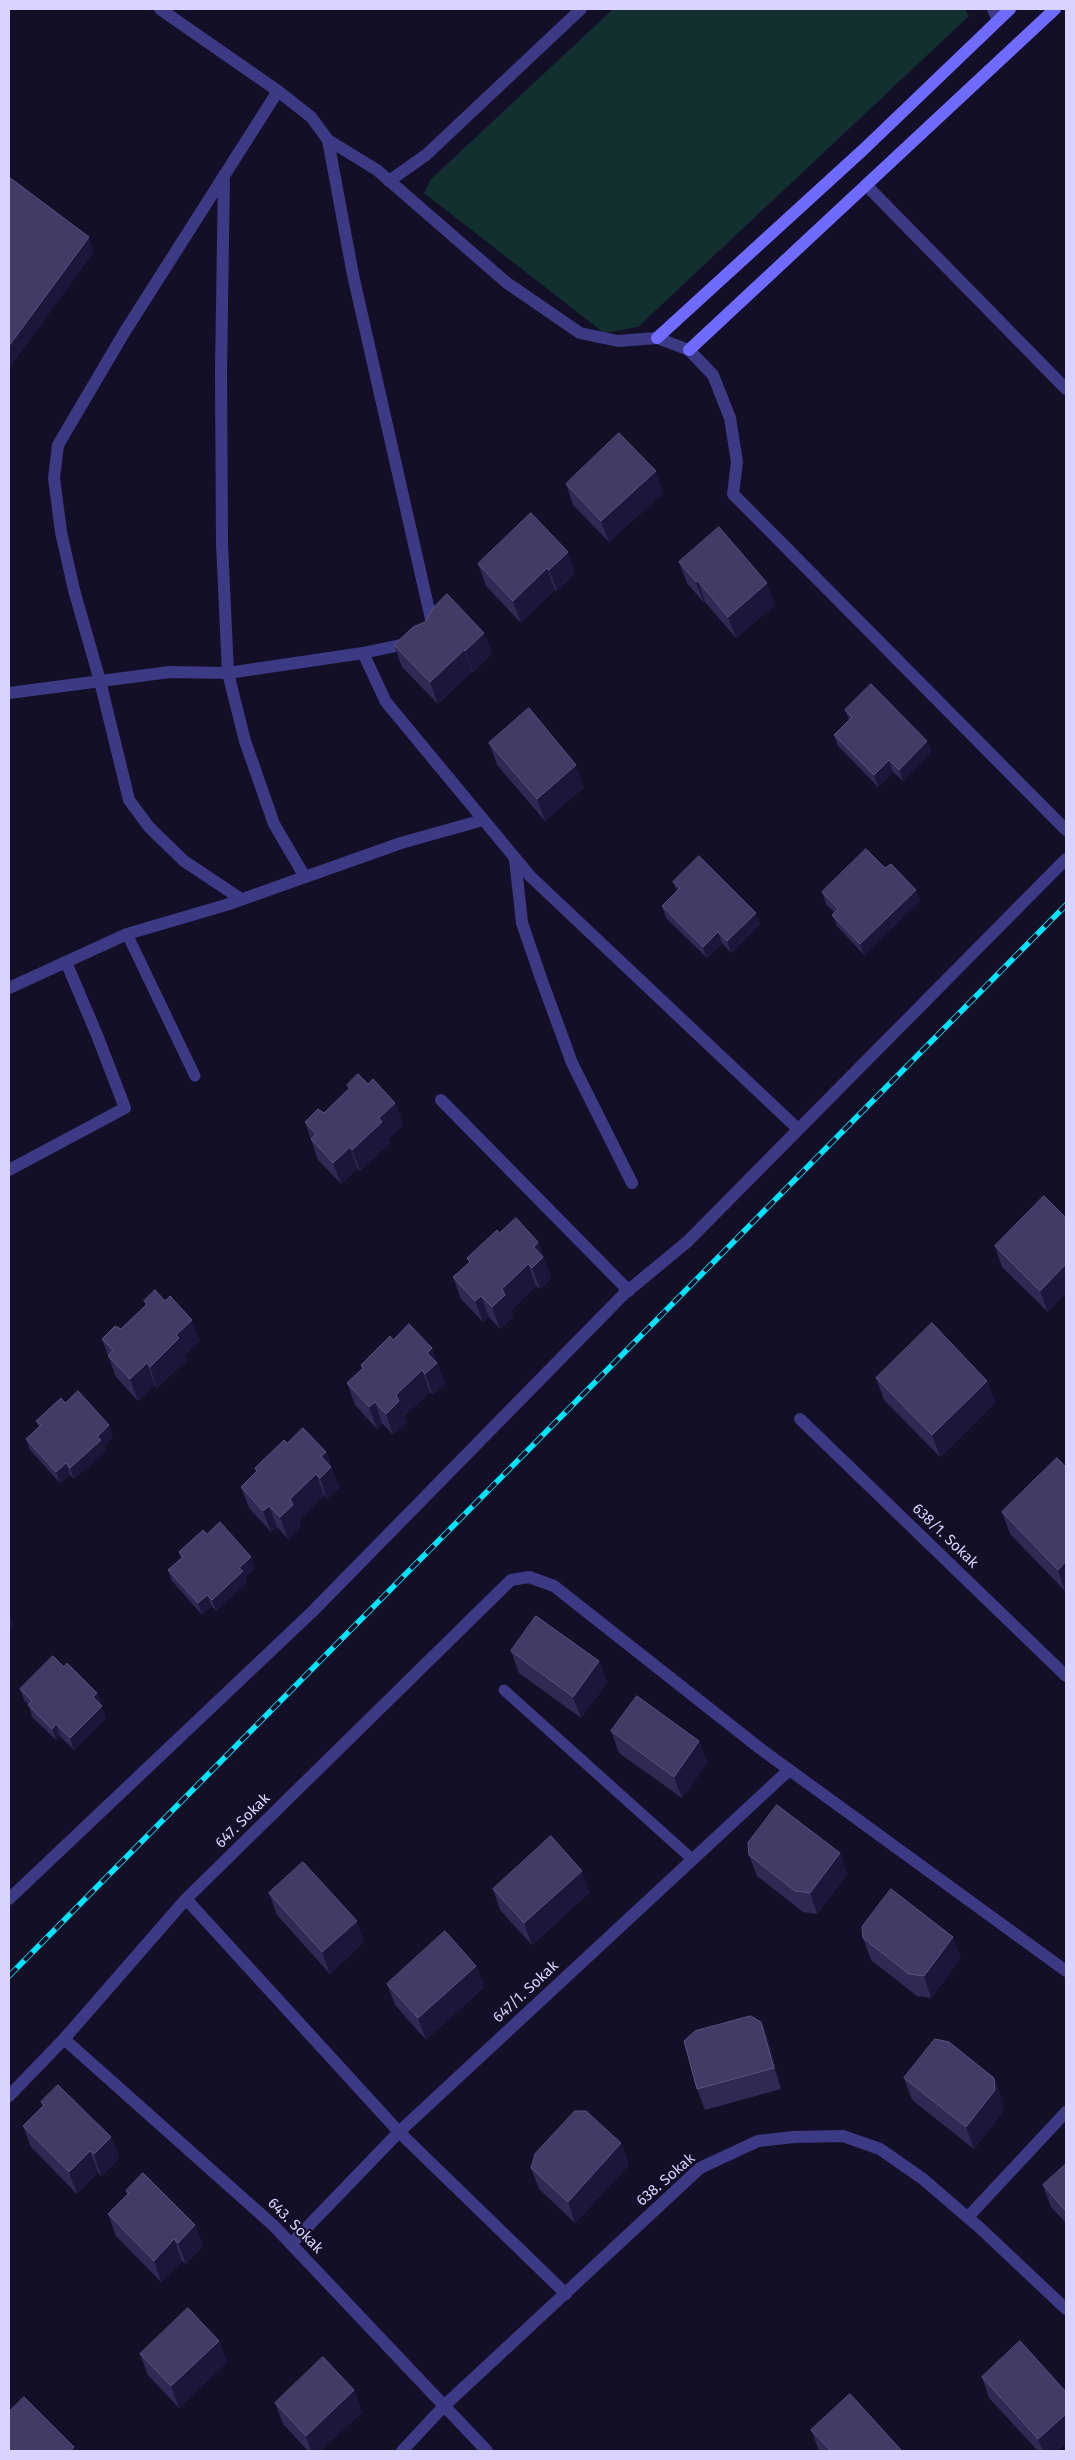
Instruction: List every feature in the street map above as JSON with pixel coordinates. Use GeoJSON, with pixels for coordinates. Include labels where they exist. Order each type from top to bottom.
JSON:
{"type":"FeatureCollection","features":[{"type":"Feature","properties":{"kind":"street"},"geometry":{"type":"LineString","coordinates":[[160,9],[278,91],[311,117],[328,140],[377,170],[507,283],[580,333],[618,342],[656,338],[689,350],[713,375],[730,418],[737,462],[733,494],[1066,830]]}},
{"type":"Feature","properties":{"kind":"street"},"geometry":{"type":"LineString","coordinates":[[389,181],[426,156],[582,9]]}},
{"type":"Feature","properties":{"kind":"street"},"geometry":{"type":"LineString","coordinates":[[656,338],[864,149],[995,14],[1010,9]]}},
{"type":"Feature","properties":{"kind":"street"},"geometry":{"type":"LineString","coordinates":[[689,350],[1055,9]]}},
{"type":"Feature","properties":{"kind":"street"},"geometry":{"type":"LineString","coordinates":[[242,899],[184,861],[149,827],[129,800],[100,681],[74,590],[61,532],[54,478],[58,445],[124,333],[278,91]]}},
{"type":"Feature","properties":{"kind":"street"},"geometry":{"type":"LineString","coordinates":[[9,693],[170,672],[228,673],[364,653],[426,639],[431,635],[433,622],[354,275],[328,140]]}},
{"type":"Feature","properties":{"kind":"street"},"geometry":{"type":"LineString","coordinates":[[224,175],[222,505],[228,673],[245,741],[274,824],[305,877]]}},
{"type":"Feature","properties":{"kind":"street"},"geometry":{"type":"LineString","coordinates":[[866,185],[1066,389]]}},
{"type":"Feature","properties":{"kind":"street"},"geometry":{"type":"LineString","coordinates":[[364,653],[386,702],[530,876],[798,1129]]}},
{"type":"Feature","properties":{"kind":"street"},"geometry":{"type":"LineString","coordinates":[[9,988],[127,934],[242,899],[402,843],[483,820]]}},
{"type":"Feature","properties":{"kind":"street"},"geometry":{"type":"LineString","coordinates":[[515,858],[522,923],[542,981],[572,1063],[632,1183]]}},
{"type":"Feature","properties":{"kind":"street"},"geometry":{"type":"LineString","coordinates":[[9,1899],[312,1612],[629,1291],[687,1242],[1066,860]]}},
{"type":"Feature","properties":{"kind":"street"},"geometry":{"type":"LineString","coordinates":[[9,1170],[125,1108],[66,962]]}},
{"type":"Feature","properties":{"kind":"street"},"geometry":{"type":"LineString","coordinates":[[441,1100],[629,1291]]}},
{"type":"Feature","properties":{"kind":"street","name":"638/1. Sokak"},"geometry":{"type":"LineString","coordinates":[[800,1419],[1066,1676]]}},
{"type":"Feature","properties":{"kind":"street","name":"647. Sokak"},"geometry":{"type":"LineString","coordinates":[[9,2096],[64,2039],[186,1899],[511,1580],[529,1577],[554,1586],[789,1770]]}},
{"type":"Feature","properties":{"kind":"street"},"geometry":{"type":"LineString","coordinates":[[789,1770],[1066,1971]]}},
{"type":"Feature","properties":{"kind":"street","name":"647/1. Sokak"},"geometry":{"type":"LineString","coordinates":[[291,2244],[399,2132],[789,1770]]}},
{"type":"Feature","properties":{"kind":"street"},"geometry":{"type":"LineString","coordinates":[[186,1899],[399,2132],[566,2294]]}},
{"type":"Feature","properties":{"kind":"street","name":"643. Sokak"},"geometry":{"type":"LineString","coordinates":[[64,2039],[273,2225],[488,2451]]}},
{"type":"Feature","properties":{"kind":"street"},"geometry":{"type":"LineString","coordinates":[[968,2217],[1066,2112]]}},
{"type":"Feature","properties":{"kind":"street","name":"638. Sokak"},"geometry":{"type":"LineString","coordinates":[[402,2451],[444,2406],[700,2168],[758,2141],[794,2136],[843,2136],[880,2149],[923,2179],[968,2217],[1066,2309]]}},
{"type":"Feature","properties":{"kind":"lane"},"geometry":{"type":"LineString","coordinates":[[127,934],[195,1076]]}},
{"type":"Feature","properties":{"kind":"lane"},"geometry":{"type":"LineString","coordinates":[[504,1690],[692,1859]]}},
{"type":"Feature","properties":{"kind":"green space"},"geometry":{"type":"Polygon","coordinates":[[[613,9],[965,9],[969,16],[638,327],[604,333],[424,193],[430,180],[613,9]]]}},
{"type":"Feature","properties":{"kind":"building"},"geometry":{"type":"Polygon","coordinates":[[[9,177],[89,237],[9,346],[9,177]]]}},
{"type":"Feature","properties":{"kind":"building"},"geometry":{"type":"Polygon","coordinates":[[[619,433],[656,471],[601,521],[566,484],[619,433]]]}},
{"type":"Feature","properties":{"kind":"building"},"geometry":{"type":"Polygon","coordinates":[[[531,513],[568,552],[549,570],[547,568],[513,601],[478,564],[531,513]]]}},
{"type":"Feature","properties":{"kind":"building"},"geometry":{"type":"Polygon","coordinates":[[[719,527],[767,583],[728,617],[698,581],[696,582],[679,562],[719,527]]]}},
{"type":"Feature","properties":{"kind":"building"},"geometry":{"type":"Polygon","coordinates":[[[447,594],[484,633],[430,682],[394,645],[413,627],[425,622],[433,608],[447,594]]]}},
{"type":"Feature","properties":{"kind":"building"},"geometry":{"type":"Polygon","coordinates":[[[871,684],[927,741],[899,770],[889,760],[874,775],[834,735],[852,717],[845,710],[871,684]]]}},
{"type":"Feature","properties":{"kind":"building"},"geometry":{"type":"Polygon","coordinates":[[[529,708],[576,765],[537,799],[489,743],[529,708]]]}},
{"type":"Feature","properties":{"kind":"building"},"geometry":{"type":"Polygon","coordinates":[[[866,849],[885,868],[891,864],[916,890],[860,944],[832,915],[838,909],[822,892],[866,849]]]}},
{"type":"Feature","properties":{"kind":"building"},"geometry":{"type":"Polygon","coordinates":[[[699,856],[756,913],[727,941],[718,932],[703,947],[662,906],[680,888],[673,882],[699,856]]]}},
{"type":"Feature","properties":{"kind":"building"},"geometry":{"type":"Polygon","coordinates":[[[358,1074],[368,1084],[373,1079],[395,1103],[379,1118],[382,1122],[352,1150],[350,1147],[333,1163],[311,1139],[316,1134],[305,1122],[318,1109],[324,1113],[350,1088],[347,1085],[358,1074]]]}},
{"type":"Feature","properties":{"kind":"building"},"geometry":{"type":"Polygon","coordinates":[[[1044,1196],[1066,1218],[1066,1264],[1040,1291],[995,1246],[1044,1196]]]}},
{"type":"Feature","properties":{"kind":"building"},"geometry":{"type":"Polygon","coordinates":[[[516,1218],[538,1242],[534,1247],[543,1257],[532,1268],[528,1264],[502,1289],[505,1295],[492,1307],[481,1296],[475,1301],[453,1277],[470,1262],[467,1258],[497,1230],[499,1233],[516,1218]]]}},
{"type":"Feature","properties":{"kind":"building"},"geometry":{"type":"Polygon","coordinates":[[[155,1290],[165,1301],[170,1296],[192,1320],[176,1335],[179,1338],[150,1367],[147,1363],[130,1379],[108,1356],[113,1350],[102,1339],[115,1326],[121,1329],[147,1304],[144,1301],[155,1290]]]}},
{"type":"Feature","properties":{"kind":"building"},"geometry":{"type":"Polygon","coordinates":[[[932,1323],[987,1381],[932,1435],[876,1378],[932,1323]]]}},
{"type":"Feature","properties":{"kind":"building"},"geometry":{"type":"Polygon","coordinates":[[[409,1324],[432,1348],[427,1353],[437,1363],[425,1374],[422,1370],[396,1395],[399,1401],[386,1414],[375,1402],[369,1407],[347,1383],[363,1368],[361,1365],[390,1336],[393,1340],[409,1324]]]}},
{"type":"Feature","properties":{"kind":"building"},"geometry":{"type":"Polygon","coordinates":[[[78,1391],[109,1425],[97,1437],[101,1440],[70,1468],[66,1463],[56,1472],[26,1439],[41,1425],[36,1421],[61,1398],[65,1403],[78,1391]]]}},
{"type":"Feature","properties":{"kind":"building"},"geometry":{"type":"Polygon","coordinates":[[[303,1428],[326,1452],[321,1456],[331,1467],[320,1478],[316,1474],[290,1499],[293,1505],[280,1517],[269,1506],[263,1511],[241,1487],[257,1471],[255,1468],[284,1440],[287,1443],[303,1428]]]}},
{"type":"Feature","properties":{"kind":"building"},"geometry":{"type":"Polygon","coordinates":[[[1057,1458],[1066,1467],[1066,1561],[1058,1570],[1002,1512],[1057,1458]]]}},
{"type":"Feature","properties":{"kind":"building"},"geometry":{"type":"Polygon","coordinates":[[[220,1522],[251,1557],[239,1568],[243,1571],[212,1600],[207,1595],[198,1603],[168,1570],[183,1557],[179,1552],[203,1530],[207,1534],[220,1522]]]}},
{"type":"Feature","properties":{"kind":"building"},"geometry":{"type":"Polygon","coordinates":[[[536,1616],[599,1661],[573,1697],[511,1651],[536,1616]]]}},
{"type":"Feature","properties":{"kind":"building"},"geometry":{"type":"Polygon","coordinates":[[[53,1656],[64,1667],[67,1663],[97,1693],[93,1697],[102,1706],[70,1738],[56,1724],[52,1729],[28,1705],[32,1701],[20,1689],[53,1656]]]}},
{"type":"Feature","properties":{"kind":"building"},"geometry":{"type":"Polygon","coordinates":[[[637,1696],[699,1741],[674,1777],[611,1731],[637,1696]]]}},
{"type":"Feature","properties":{"kind":"building"},"geometry":{"type":"Polygon","coordinates":[[[777,1805],[840,1853],[810,1893],[795,1891],[749,1855],[748,1843],[777,1805]]]}},
{"type":"Feature","properties":{"kind":"building"},"geometry":{"type":"Polygon","coordinates":[[[551,1836],[582,1871],[524,1923],[493,1889],[551,1836]]]}},
{"type":"Feature","properties":{"kind":"building"},"geometry":{"type":"Polygon","coordinates":[[[303,1862],[357,1921],[322,1952],[269,1893],[303,1862]]]}},
{"type":"Feature","properties":{"kind":"building"},"geometry":{"type":"Polygon","coordinates":[[[891,1889],[953,1937],[924,1976],[909,1974],[863,1938],[862,1927],[891,1889]]]}},
{"type":"Feature","properties":{"kind":"building"},"geometry":{"type":"Polygon","coordinates":[[[445,1931],[476,1966],[418,2018],[387,1984],[445,1931]]]}},
{"type":"Feature","properties":{"kind":"building"},"geometry":{"type":"Polygon","coordinates":[[[751,2016],[761,2022],[774,2068],[697,2089],[684,2041],[695,2031],[751,2016]]]}},
{"type":"Feature","properties":{"kind":"building"},"geometry":{"type":"Polygon","coordinates":[[[935,2039],[949,2042],[994,2078],[995,2090],[966,2127],[904,2078],[935,2039]]]}},
{"type":"Feature","properties":{"kind":"building"},"geometry":{"type":"Polygon","coordinates":[[[58,2085],[111,2137],[94,2154],[90,2151],[69,2172],[23,2126],[44,2105],[41,2102],[58,2085]]]}},
{"type":"Feature","properties":{"kind":"building"},"geometry":{"type":"Polygon","coordinates":[[[575,2111],[586,2111],[621,2143],[568,2202],[531,2168],[535,2154],[575,2111]]]}},
{"type":"Feature","properties":{"kind":"building"},"geometry":{"type":"Polygon","coordinates":[[[1066,2164],[1066,2211],[1043,2185],[1066,2164]]]}},
{"type":"Feature","properties":{"kind":"building"},"geometry":{"type":"Polygon","coordinates":[[[143,2173],[195,2225],[178,2243],[174,2239],[154,2261],[108,2214],[129,2193],[126,2191],[143,2173]]]}},
{"type":"Feature","properties":{"kind":"building"},"geometry":{"type":"Polygon","coordinates":[[[188,2308],[219,2341],[171,2386],[140,2354],[188,2308]]]}},
{"type":"Feature","properties":{"kind":"building"},"geometry":{"type":"Polygon","coordinates":[[[1020,2341],[1066,2392],[1066,2414],[1038,2439],[982,2377],[1020,2341]]]}},
{"type":"Feature","properties":{"kind":"building"},"geometry":{"type":"Polygon","coordinates":[[[323,2357],[354,2390],[306,2436],[275,2403],[323,2357]]]}},
{"type":"Feature","properties":{"kind":"building"},"geometry":{"type":"Polygon","coordinates":[[[850,2394],[902,2451],[831,2451],[811,2430],[850,2394]]]}},
{"type":"Feature","properties":{"kind":"building"},"geometry":{"type":"Polygon","coordinates":[[[24,2397],[74,2447],[70,2451],[9,2451],[9,2417],[12,2414],[9,2412],[24,2397]]]}},
{"type":"Feature","properties":{"kind":"railway"},"geometry":{"type":"LineString","coordinates":[[9,1976],[1066,905]]}}]}
